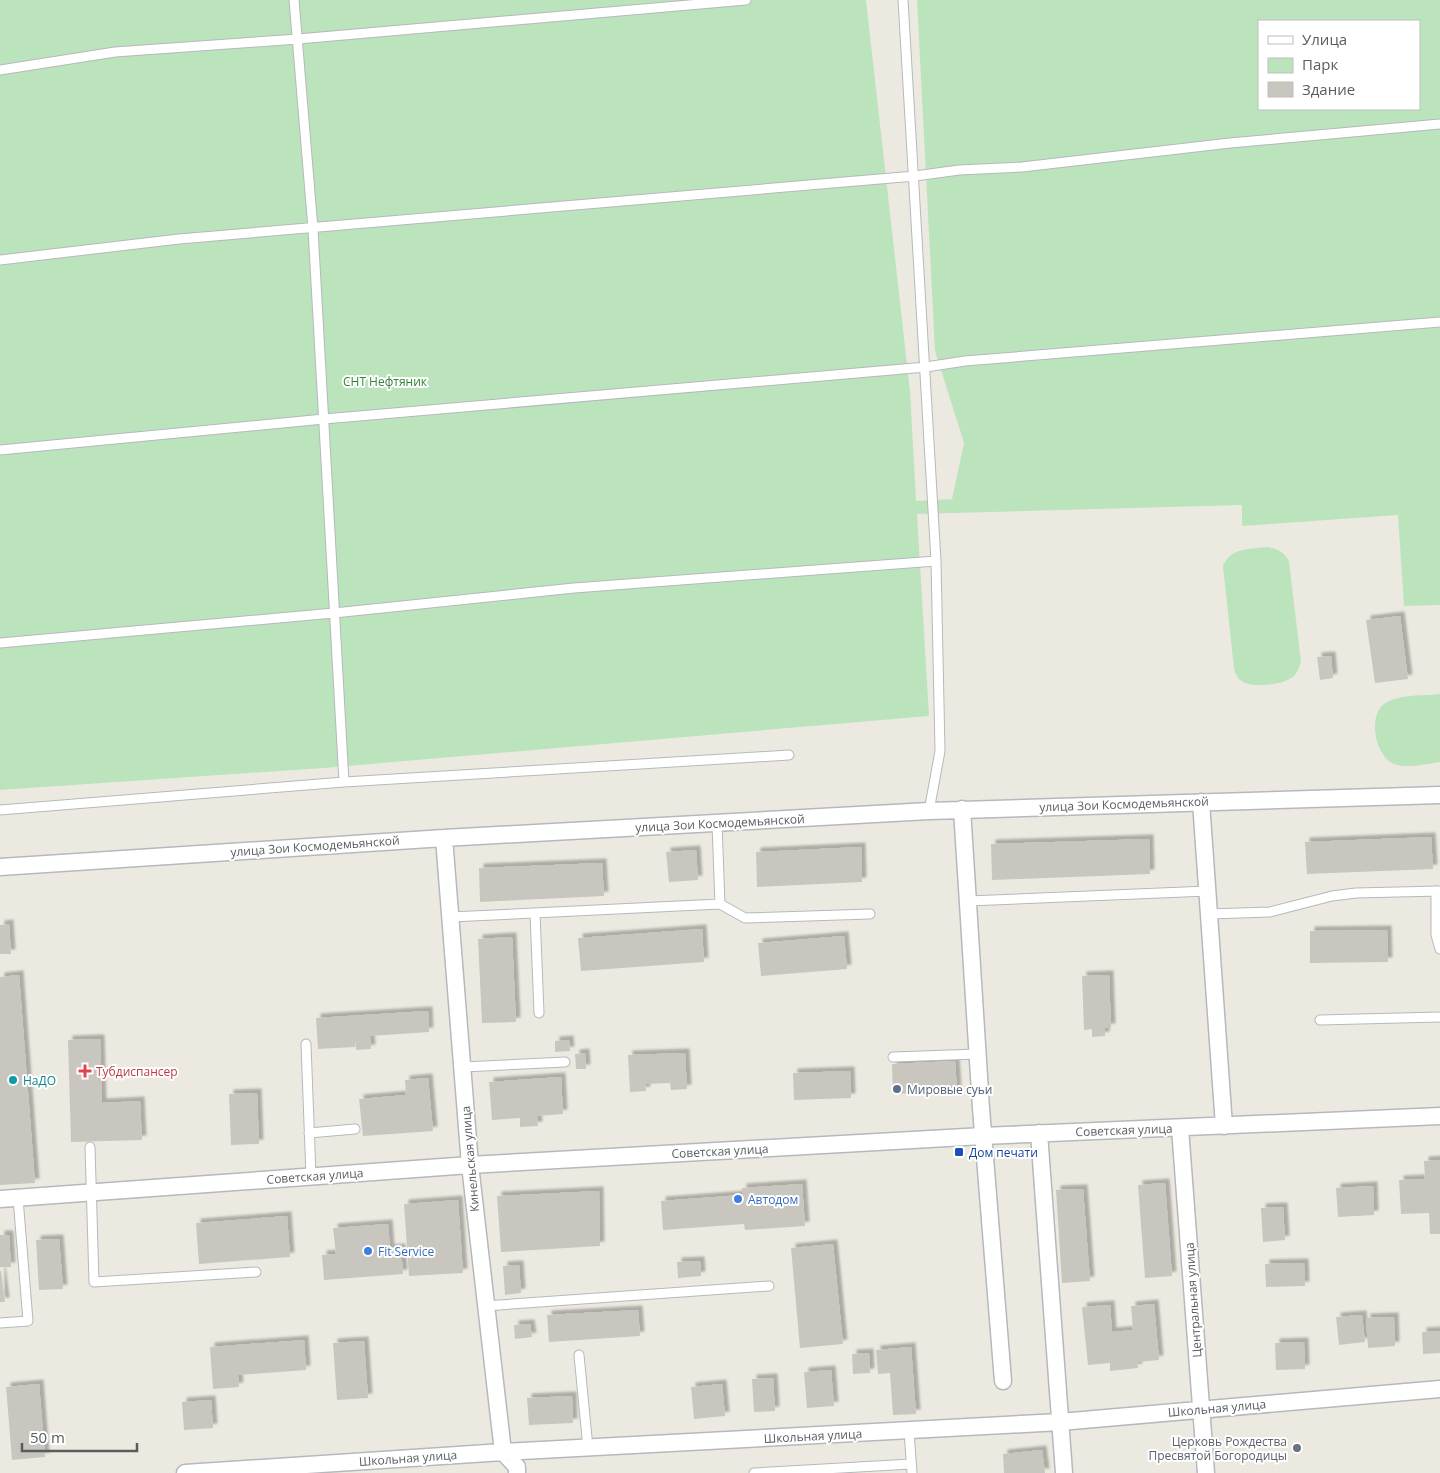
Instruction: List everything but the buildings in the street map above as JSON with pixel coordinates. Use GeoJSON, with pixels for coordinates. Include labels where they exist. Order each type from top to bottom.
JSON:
{"type":"FeatureCollection","features":[{"type":"Feature","properties":{"kind":"street","name":"улица Зои Космодемьянской"},"geometry":{"type":"LineString","coordinates":[[0,867],[444,838],[929,811],[1440,794]]}},
{"type":"Feature","properties":{"kind":"street"},"geometry":{"type":"LineString","coordinates":[[1201,802],[1224,1126]]}},
{"type":"Feature","properties":{"kind":"street"},"geometry":{"type":"LineString","coordinates":[[962,810],[977,1054],[1003,1381]]}},
{"type":"Feature","properties":{"kind":"street","name":"Кинельская улица"},"geometry":{"type":"LineString","coordinates":[[444,838],[470,1165],[484,1306],[503,1452],[517,1467],[517,1473]]}},
{"type":"Feature","properties":{"kind":"street","name":"Советская улица"},"geometry":{"type":"LineString","coordinates":[[0,1199],[470,1165],[1039,1133],[1440,1116]]}},
{"type":"Feature","properties":{"kind":"street","name":"Центральная улица"},"geometry":{"type":"LineString","coordinates":[[1180,1128],[1206,1473]]}},
{"type":"Feature","properties":{"kind":"street"},"geometry":{"type":"LineString","coordinates":[[1039,1133],[1064,1473]]}},
{"type":"Feature","properties":{"kind":"street","name":"Школьная улица"},"geometry":{"type":"LineString","coordinates":[[185,1473],[503,1452],[1060,1422],[1440,1388]]}},
{"type":"Feature","properties":{"kind":"lane"},"geometry":{"type":"LineString","coordinates":[[294,0],[313,229],[344,782]]}},
{"type":"Feature","properties":{"kind":"lane"},"geometry":{"type":"LineString","coordinates":[[0,70],[115,52],[298,39],[746,0]]}},
{"type":"Feature","properties":{"kind":"lane"},"geometry":{"type":"LineString","coordinates":[[903,0],[915,176],[936,561],[940,750],[929,811]]}},
{"type":"Feature","properties":{"kind":"lane"},"geometry":{"type":"LineString","coordinates":[[0,260],[179,239],[915,176],[959,170],[1022,167],[1230,143],[1440,124]]}},
{"type":"Feature","properties":{"kind":"lane"},"geometry":{"type":"LineString","coordinates":[[0,450],[965,361],[1440,322]]}},
{"type":"Feature","properties":{"kind":"lane"},"geometry":{"type":"LineString","coordinates":[[0,643],[334,613],[574,588],[936,561]]}},
{"type":"Feature","properties":{"kind":"lane"},"geometry":{"type":"LineString","coordinates":[[0,810],[344,782],[789,755]]}},
{"type":"Feature","properties":{"kind":"lane"},"geometry":{"type":"LineString","coordinates":[[717,824],[720,904]]}},
{"type":"Feature","properties":{"kind":"lane"},"geometry":{"type":"LineString","coordinates":[[968,900],[1208,891]]}},
{"type":"Feature","properties":{"kind":"lane"},"geometry":{"type":"LineString","coordinates":[[1209,914],[1270,912],[1332,896],[1356,893],[1438,891],[1436,935],[1440,949]]}},
{"type":"Feature","properties":{"kind":"lane"},"geometry":{"type":"LineString","coordinates":[[451,917],[720,904],[745,918],[870,914]]}},
{"type":"Feature","properties":{"kind":"lane"},"geometry":{"type":"LineString","coordinates":[[535,913],[539,1013]]}},
{"type":"Feature","properties":{"kind":"lane"},"geometry":{"type":"LineString","coordinates":[[1320,1020],[1440,1017]]}},
{"type":"Feature","properties":{"kind":"lane"},"geometry":{"type":"LineString","coordinates":[[306,1044],[311,1176]]}},
{"type":"Feature","properties":{"kind":"lane"},"geometry":{"type":"LineString","coordinates":[[893,1057],[977,1054]]}},
{"type":"Feature","properties":{"kind":"lane"},"geometry":{"type":"LineString","coordinates":[[462,1067],[565,1062]]}},
{"type":"Feature","properties":{"kind":"lane"},"geometry":{"type":"LineString","coordinates":[[309,1133],[355,1129]]}},
{"type":"Feature","properties":{"kind":"lane"},"geometry":{"type":"LineString","coordinates":[[90,1147],[94,1282],[256,1272]]}},
{"type":"Feature","properties":{"kind":"lane"},"geometry":{"type":"LineString","coordinates":[[0,1323],[28,1321],[18,1198]]}},
{"type":"Feature","properties":{"kind":"lane"},"geometry":{"type":"LineString","coordinates":[[484,1306],[769,1286]]}},
{"type":"Feature","properties":{"kind":"lane"},"geometry":{"type":"LineString","coordinates":[[579,1355],[588,1448]]}},
{"type":"Feature","properties":{"kind":"lane"},"geometry":{"type":"LineString","coordinates":[[754,1473],[912,1468],[909,1430]]}},
{"type":"Feature","properties":{"kind":"green space","name":"СНТ Нефтяник"},"geometry":{"type":"Polygon","coordinates":[[[0,0],[866,0],[910,391],[916,501],[952,499],[964,443],[935,351],[917,0],[1440,0],[1440,605],[1404,606],[1398,515],[1242,526],[1242,505],[917,514],[929,716],[324,768],[0,790],[0,0]]]}},
{"type":"Feature","properties":{"kind":"green space"},"geometry":{"type":"Polygon","coordinates":[[[1268,547],[1281,551],[1289,561],[1301,662],[1294,676],[1283,682],[1254,685],[1241,681],[1234,669],[1223,566],[1226,560],[1236,552],[1268,547]]]}},
{"type":"Feature","properties":{"kind":"green space"},"geometry":{"type":"Polygon","coordinates":[[[1440,694],[1440,762],[1405,766],[1394,764],[1387,759],[1378,744],[1375,734],[1375,724],[1380,707],[1393,699],[1440,694]]]}},
{"type":"Feature","properties":{"kind":"place","name":"Тубдиспансер"},"geometry":{"type":"Point","coordinates":[85,1071]}},
{"type":"Feature","properties":{"kind":"place","name":"НаДО"},"geometry":{"type":"Point","coordinates":[13,1080]}},
{"type":"Feature","properties":{"kind":"place","name":"Мировые суьи"},"geometry":{"type":"Point","coordinates":[897,1089]}},
{"type":"Feature","properties":{"kind":"place","name":"Дом печати"},"geometry":{"type":"Point","coordinates":[959,1152]}},
{"type":"Feature","properties":{"kind":"place","name":"Автодом"},"geometry":{"type":"Point","coordinates":[738,1199]}},
{"type":"Feature","properties":{"kind":"place","name":"Fit Service"},"geometry":{"type":"Point","coordinates":[368,1251]}},
{"type":"Feature","properties":{"kind":"place","name":"Церковь Рождества Пресвятой Богородицы"},"geometry":{"type":"Point","coordinates":[1297,1448]}}]}
